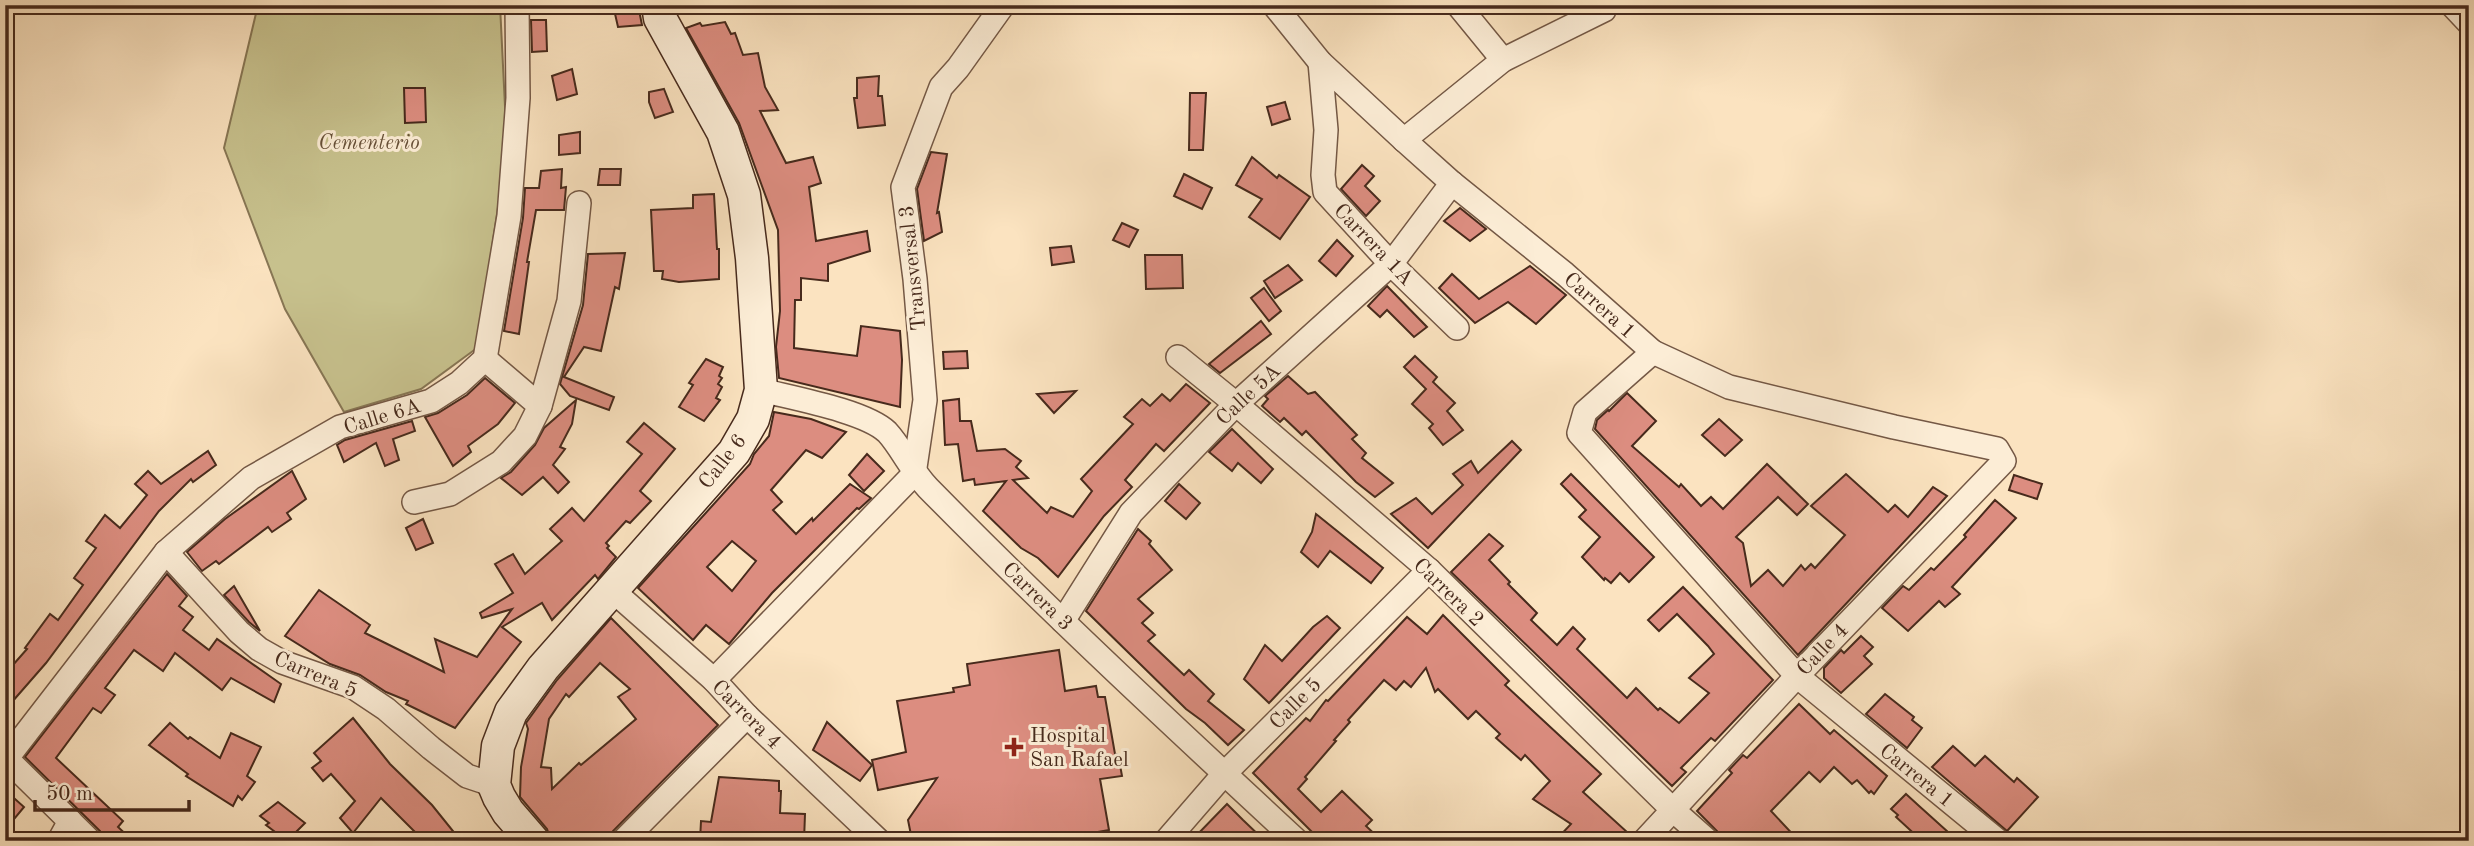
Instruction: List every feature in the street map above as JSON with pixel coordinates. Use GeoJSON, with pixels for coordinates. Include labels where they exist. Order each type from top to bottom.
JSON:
{"type":"FeatureCollection","features":[{"type":"Feature","properties":{"kind":"main road","name":"Calle 6"},"geometry":{"type":"LineString","coordinates":[[494,785],[498,746],[511,712],[543,668],[734,452],[753,419],[761,390],[752,258],[744,195],[723,132],[660,18],[658,5]]}},
{"type":"Feature","properties":{"kind":"main road"},"geometry":{"type":"LineString","coordinates":[[494,785],[508,813],[533,841]]}},
{"type":"Feature","properties":{"kind":"street"},"geometry":{"type":"LineString","coordinates":[[517,5],[518,98],[509,216],[485,359],[540,406]]}},
{"type":"Feature","properties":{"kind":"street","name":"Transversal 3"},"geometry":{"type":"LineString","coordinates":[[915,474],[925,400],[915,279],[903,187],[941,87],[958,68],[1003,5]]}},
{"type":"Feature","properties":{"kind":"street","name":"Carrera 1"},"geometry":{"type":"LineString","coordinates":[[1274,5],[1320,62],[1404,140],[1452,183],[1565,274],[1653,352],[1729,387],[1997,449],[2004,461]]}},
{"type":"Feature","properties":{"kind":"street"},"geometry":{"type":"LineString","coordinates":[[1458,5],[1503,60]]}},
{"type":"Feature","properties":{"kind":"street"},"geometry":{"type":"LineString","coordinates":[[2452,5],[2469,23]]}},
{"type":"Feature","properties":{"kind":"street"},"geometry":{"type":"LineString","coordinates":[[1404,140],[1503,60],[1604,10]]}},
{"type":"Feature","properties":{"kind":"street","name":"Carrera 1A"},"geometry":{"type":"LineString","coordinates":[[1320,62],[1326,130],[1323,175],[1325,192],[1391,264],[1457,328]]}},
{"type":"Feature","properties":{"kind":"street","name":"Calle 5A"},"geometry":{"type":"LineString","coordinates":[[1063,621],[1131,513],[1236,404],[1391,264],[1452,183]]}},
{"type":"Feature","properties":{"kind":"street"},"geometry":{"type":"LineString","coordinates":[[414,502],[450,494],[501,462],[525,436],[540,406],[569,301],[579,203]]}},
{"type":"Feature","properties":{"kind":"street","name":"Carrera 1"},"geometry":{"type":"LineString","coordinates":[[1653,352],[1585,412],[1579,433],[1797,676],[1998,841]]}},
{"type":"Feature","properties":{"kind":"street","name":"Carrera 2"},"geometry":{"type":"LineString","coordinates":[[1178,357],[1429,570],[1673,810],[1708,841]]}},
{"type":"Feature","properties":{"kind":"street","name":"Calle 6A"},"geometry":{"type":"LineString","coordinates":[[6,758],[166,552],[251,478],[340,427],[431,401],[459,383],[485,359]]}},
{"type":"Feature","properties":{"kind":"street","name":"Carrera 3"},"geometry":{"type":"LineString","coordinates":[[761,390],[856,415],[886,431],[915,474],[1063,621],[1297,841]]}},
{"type":"Feature","properties":{"kind":"street","name":"Calle 4"},"geometry":{"type":"LineString","coordinates":[[1644,841],[1797,676],[2004,461]]}},
{"type":"Feature","properties":{"kind":"street"},"geometry":{"type":"LineString","coordinates":[[714,680],[915,474]]}},
{"type":"Feature","properties":{"kind":"street","name":"Carrera 5"},"geometry":{"type":"LineString","coordinates":[[166,552],[239,632],[259,649],[282,662],[352,687],[386,709],[467,776],[494,785]]}},
{"type":"Feature","properties":{"kind":"street","name":"Calle 5"},"geometry":{"type":"LineString","coordinates":[[1166,841],[1224,774],[1429,570]]}},
{"type":"Feature","properties":{"kind":"street","name":"Carrera 4"},"geometry":{"type":"LineString","coordinates":[[612,590],[714,680],[747,716],[878,841]]}},
{"type":"Feature","properties":{"kind":"street"},"geometry":{"type":"LineString","coordinates":[[623,841],[747,716]]}},
{"type":"Feature","properties":{"kind":"street"},"geometry":{"type":"LineString","coordinates":[[6,758],[64,831],[90,841]]}},
{"type":"Feature","properties":{"kind":"green space","name":"Cementerio"},"geometry":{"type":"Polygon","coordinates":[[[258,5],[500,5],[507,147],[477,348],[421,389],[344,412],[285,309],[224,148],[258,5]]]}},
{"type":"Feature","properties":{"kind":"building"},"geometry":{"type":"Polygon","coordinates":[[[613,5],[638,5],[642,25],[618,27],[613,5]]]}},
{"type":"Feature","properties":{"kind":"building"},"geometry":{"type":"Polygon","coordinates":[[[531,20],[546,20],[547,51],[532,52],[531,20]]]}},
{"type":"Feature","properties":{"kind":"building"},"geometry":{"type":"Polygon","coordinates":[[[725,22],[731,34],[735,33],[743,55],[758,53],[765,87],[778,110],[760,111],[786,163],[813,157],[821,183],[809,187],[816,241],[867,231],[870,251],[828,264],[828,281],[801,278],[801,300],[795,300],[794,348],[857,356],[861,326],[900,331],[900,407],[779,378],[776,347],[780,311],[778,230],[739,123],[686,28],[700,23],[702,26],[725,22]]]}},
{"type":"Feature","properties":{"kind":"building"},"geometry":{"type":"Polygon","coordinates":[[[572,69],[577,94],[557,100],[552,76],[572,69]]]}},
{"type":"Feature","properties":{"kind":"building"},"geometry":{"type":"Polygon","coordinates":[[[879,76],[878,96],[882,96],[885,125],[858,128],[854,98],[857,98],[857,78],[879,76]]]}},
{"type":"Feature","properties":{"kind":"building"},"geometry":{"type":"Polygon","coordinates":[[[404,88],[425,88],[426,122],[405,123],[404,88]]]}},
{"type":"Feature","properties":{"kind":"building"},"geometry":{"type":"Polygon","coordinates":[[[664,89],[673,112],[655,118],[649,102],[649,92],[664,89]]]}},
{"type":"Feature","properties":{"kind":"building"},"geometry":{"type":"Polygon","coordinates":[[[1190,93],[1206,93],[1203,150],[1189,150],[1190,93]]]}},
{"type":"Feature","properties":{"kind":"building"},"geometry":{"type":"Polygon","coordinates":[[[1285,102],[1290,119],[1272,125],[1267,107],[1285,102]]]}},
{"type":"Feature","properties":{"kind":"building"},"geometry":{"type":"Polygon","coordinates":[[[580,132],[580,153],[559,155],[559,135],[580,132]]]}},
{"type":"Feature","properties":{"kind":"building"},"geometry":{"type":"Polygon","coordinates":[[[931,152],[947,154],[937,213],[939,212],[942,232],[924,241],[917,189],[931,152]]]}},
{"type":"Feature","properties":{"kind":"building"},"geometry":{"type":"Polygon","coordinates":[[[1252,157],[1277,178],[1279,175],[1310,197],[1280,239],[1249,217],[1262,199],[1236,185],[1252,157]]]}},
{"type":"Feature","properties":{"kind":"building"},"geometry":{"type":"Polygon","coordinates":[[[1362,165],[1374,176],[1365,186],[1380,201],[1366,216],[1341,189],[1362,165]]]}},
{"type":"Feature","properties":{"kind":"building"},"geometry":{"type":"Polygon","coordinates":[[[562,169],[561,188],[566,187],[564,210],[536,210],[519,334],[504,331],[523,218],[525,188],[539,188],[541,171],[562,169]]]}},
{"type":"Feature","properties":{"kind":"building"},"geometry":{"type":"Polygon","coordinates":[[[600,169],[621,169],[620,185],[598,185],[600,169]]]}},
{"type":"Feature","properties":{"kind":"building"},"geometry":{"type":"Polygon","coordinates":[[[1184,174],[1212,188],[1202,209],[1174,196],[1184,174]]]}},
{"type":"Feature","properties":{"kind":"building"},"geometry":{"type":"Polygon","coordinates":[[[714,194],[719,279],[679,282],[662,279],[663,271],[654,271],[651,210],[693,208],[693,195],[714,194]]]}},
{"type":"Feature","properties":{"kind":"building"},"geometry":{"type":"Polygon","coordinates":[[[1460,208],[1486,229],[1470,241],[1444,221],[1460,208]]]}},
{"type":"Feature","properties":{"kind":"building"},"geometry":{"type":"Polygon","coordinates":[[[1122,223],[1138,230],[1129,247],[1113,240],[1122,223]]]}},
{"type":"Feature","properties":{"kind":"building"},"geometry":{"type":"Polygon","coordinates":[[[1337,240],[1353,256],[1336,276],[1319,261],[1337,240]]]}},
{"type":"Feature","properties":{"kind":"building"},"geometry":{"type":"Polygon","coordinates":[[[1071,246],[1074,262],[1052,265],[1050,248],[1071,246]]]}},
{"type":"Feature","properties":{"kind":"building"},"geometry":{"type":"Polygon","coordinates":[[[625,253],[619,289],[615,287],[601,351],[584,347],[564,377],[614,397],[609,410],[570,396],[560,384],[583,305],[588,254],[625,253]]]}},
{"type":"Feature","properties":{"kind":"building"},"geometry":{"type":"Polygon","coordinates":[[[1145,255],[1182,255],[1183,288],[1146,289],[1145,255]]]}},
{"type":"Feature","properties":{"kind":"building"},"geometry":{"type":"Polygon","coordinates":[[[1288,265],[1302,280],[1275,298],[1264,281],[1288,265]]]}},
{"type":"Feature","properties":{"kind":"building"},"geometry":{"type":"Polygon","coordinates":[[[1530,266],[1566,295],[1536,324],[1508,302],[1475,323],[1439,288],[1452,274],[1479,299],[1530,266]]]}},
{"type":"Feature","properties":{"kind":"building"},"geometry":{"type":"Polygon","coordinates":[[[1387,286],[1427,327],[1414,337],[1387,310],[1380,317],[1368,306],[1387,286]]]}},
{"type":"Feature","properties":{"kind":"building"},"geometry":{"type":"Polygon","coordinates":[[[1264,288],[1281,311],[1269,321],[1251,298],[1264,288]]]}},
{"type":"Feature","properties":{"kind":"building"},"geometry":{"type":"Polygon","coordinates":[[[1261,321],[1271,334],[1220,373],[1209,364],[1261,321]]]}},
{"type":"Feature","properties":{"kind":"building"},"geometry":{"type":"Polygon","coordinates":[[[967,351],[968,368],[944,369],[943,352],[967,351]]]}},
{"type":"Feature","properties":{"kind":"building"},"geometry":{"type":"Polygon","coordinates":[[[1415,356],[1437,377],[1433,382],[1455,403],[1447,411],[1463,430],[1443,445],[1429,428],[1433,424],[1412,404],[1426,389],[1404,367],[1415,356]]]}},
{"type":"Feature","properties":{"kind":"building"},"geometry":{"type":"Polygon","coordinates":[[[706,359],[723,367],[719,376],[722,378],[718,384],[722,387],[716,398],[720,400],[704,421],[679,407],[693,385],[689,383],[706,359]]]}},
{"type":"Feature","properties":{"kind":"building"},"geometry":{"type":"Polygon","coordinates":[[[1288,376],[1308,394],[1315,392],[1357,435],[1352,439],[1366,453],[1362,458],[1393,483],[1375,497],[1356,482],[1306,431],[1302,435],[1284,418],[1280,422],[1262,406],[1268,399],[1265,396],[1288,376]]]}},
{"type":"Feature","properties":{"kind":"building"},"geometry":{"type":"Polygon","coordinates":[[[485,378],[515,403],[498,424],[468,446],[471,452],[453,466],[425,417],[438,413],[467,395],[485,378]]]}},
{"type":"Feature","properties":{"kind":"building"},"geometry":{"type":"Polygon","coordinates":[[[1186,384],[1210,403],[1164,451],[1156,444],[1125,480],[1132,487],[1104,516],[1058,577],[1038,558],[1021,548],[983,511],[1006,481],[975,485],[974,479],[963,481],[958,444],[945,445],[943,401],[959,399],[960,421],[971,421],[977,451],[1005,449],[1021,461],[1016,467],[1028,478],[1013,480],[1047,513],[1051,507],[1073,517],[1092,491],[1081,479],[1133,424],[1124,417],[1142,399],[1150,406],[1162,394],[1170,401],[1186,384]]]}},
{"type":"Feature","properties":{"kind":"building"},"geometry":{"type":"Polygon","coordinates":[[[1076,391],[1054,413],[1037,394],[1076,391]]]}},
{"type":"Feature","properties":{"kind":"building"},"geometry":{"type":"Polygon","coordinates":[[[1627,393],[1656,421],[1632,446],[1679,487],[1681,484],[1701,506],[1711,497],[1723,509],[1767,464],[1808,504],[1797,515],[1778,497],[1736,537],[1743,543],[1751,586],[1768,570],[1783,586],[1801,565],[1805,570],[1811,564],[1815,568],[1845,535],[1811,506],[1846,474],[1888,512],[1895,505],[1908,517],[1933,487],[1947,496],[1798,655],[1595,429],[1597,420],[1627,393]]]}},
{"type":"Feature","properties":{"kind":"building"},"geometry":{"type":"Polygon","coordinates":[[[576,400],[572,424],[560,447],[565,449],[553,465],[569,482],[558,493],[543,477],[522,495],[501,478],[511,472],[535,445],[544,428],[576,400]]]}},
{"type":"Feature","properties":{"kind":"building"},"geometry":{"type":"Polygon","coordinates":[[[774,412],[811,419],[846,432],[822,458],[806,450],[771,490],[782,502],[773,510],[796,534],[850,484],[871,498],[857,508],[772,593],[729,644],[706,625],[693,640],[638,588],[750,464],[754,454],[769,436],[774,412]],[[732,541],[707,567],[732,591],[756,561],[732,541]]]}},
{"type":"Feature","properties":{"kind":"building"},"geometry":{"type":"Polygon","coordinates":[[[1719,419],[1742,440],[1725,456],[1702,435],[1719,419]]]}},
{"type":"Feature","properties":{"kind":"building"},"geometry":{"type":"Polygon","coordinates":[[[412,421],[415,431],[393,439],[399,460],[385,466],[376,443],[344,462],[337,445],[345,440],[412,421]]]}},
{"type":"Feature","properties":{"kind":"building"},"geometry":{"type":"Polygon","coordinates":[[[644,423],[675,449],[640,491],[651,501],[630,523],[626,521],[606,543],[616,557],[598,579],[595,575],[552,620],[542,603],[502,627],[521,642],[455,728],[406,704],[408,701],[386,692],[360,675],[330,664],[285,636],[319,590],[370,625],[365,633],[444,672],[435,639],[477,657],[512,609],[482,618],[480,613],[513,593],[495,564],[513,554],[525,574],[562,541],[550,529],[572,508],[584,521],[642,454],[627,442],[644,423]]]}},
{"type":"Feature","properties":{"kind":"building"},"geometry":{"type":"Polygon","coordinates":[[[1232,429],[1273,469],[1261,483],[1238,463],[1232,471],[1209,452],[1232,429]]]}},
{"type":"Feature","properties":{"kind":"building"},"geometry":{"type":"Polygon","coordinates":[[[1512,441],[1521,450],[1428,548],[1391,514],[1416,498],[1432,514],[1463,485],[1453,474],[1471,461],[1478,473],[1512,441]]]}},
{"type":"Feature","properties":{"kind":"building"},"geometry":{"type":"Polygon","coordinates":[[[208,451],[216,465],[193,482],[191,479],[159,511],[46,663],[5,710],[5,674],[27,649],[25,648],[50,614],[58,620],[83,585],[74,578],[96,548],[86,541],[105,515],[120,528],[147,495],[135,484],[148,471],[161,484],[208,451]]]}},
{"type":"Feature","properties":{"kind":"building"},"geometry":{"type":"Polygon","coordinates":[[[867,454],[884,471],[864,491],[849,475],[867,454]]]}},
{"type":"Feature","properties":{"kind":"building"},"geometry":{"type":"Polygon","coordinates":[[[292,471],[306,499],[287,513],[291,519],[272,532],[268,527],[219,564],[216,561],[202,571],[187,552],[225,519],[292,471]]]}},
{"type":"Feature","properties":{"kind":"building"},"geometry":{"type":"Polygon","coordinates":[[[1571,474],[1654,557],[1629,582],[1620,573],[1611,583],[1605,578],[1604,580],[1582,557],[1600,537],[1579,517],[1586,510],[1561,484],[1571,474]]]}},
{"type":"Feature","properties":{"kind":"building"},"geometry":{"type":"Polygon","coordinates":[[[2014,475],[2042,484],[2037,499],[2009,490],[2014,475]]]}},
{"type":"Feature","properties":{"kind":"building"},"geometry":{"type":"Polygon","coordinates":[[[1179,484],[1200,503],[1186,519],[1165,501],[1179,484]]]}},
{"type":"Feature","properties":{"kind":"building"},"geometry":{"type":"Polygon","coordinates":[[[1995,500],[2016,518],[1952,587],[1960,594],[1945,607],[1939,601],[1908,631],[1882,608],[1903,586],[1909,590],[1931,568],[1934,570],[1966,537],[1964,535],[1995,500]]]}},
{"type":"Feature","properties":{"kind":"building"},"geometry":{"type":"Polygon","coordinates":[[[1316,514],[1383,568],[1371,583],[1330,551],[1318,567],[1301,552],[1312,532],[1316,514]]]}},
{"type":"Feature","properties":{"kind":"building"},"geometry":{"type":"Polygon","coordinates":[[[423,519],[433,543],[416,550],[406,528],[423,519]]]}},
{"type":"Feature","properties":{"kind":"building"},"geometry":{"type":"Polygon","coordinates":[[[1138,529],[1151,541],[1149,544],[1172,570],[1138,599],[1153,613],[1142,623],[1155,635],[1148,641],[1184,675],[1189,670],[1214,694],[1208,701],[1244,730],[1228,745],[1186,709],[1086,611],[1138,529]]]}},
{"type":"Feature","properties":{"kind":"building"},"geometry":{"type":"Polygon","coordinates":[[[1489,534],[1503,546],[1489,560],[1537,613],[1531,620],[1557,645],[1573,627],[1585,639],[1577,649],[1627,698],[1636,688],[1658,710],[1660,708],[1679,723],[1709,693],[1689,678],[1714,654],[1708,646],[1677,614],[1659,631],[1648,620],[1683,587],[1773,680],[1715,741],[1711,738],[1681,768],[1686,772],[1672,786],[1451,572],[1489,534]]]}},
{"type":"Feature","properties":{"kind":"building"},"geometry":{"type":"Polygon","coordinates":[[[167,574],[187,596],[179,606],[193,617],[183,630],[209,650],[217,639],[281,684],[274,702],[231,678],[222,690],[175,653],[163,671],[134,650],[105,688],[115,695],[101,713],[93,708],[56,758],[123,821],[118,827],[133,841],[104,841],[100,831],[25,757],[167,574]]]}},
{"type":"Feature","properties":{"kind":"building"},"geometry":{"type":"Polygon","coordinates":[[[234,586],[260,631],[224,595],[234,586]]]}},
{"type":"Feature","properties":{"kind":"building"},"geometry":{"type":"Polygon","coordinates":[[[1443,615],[1509,681],[1505,685],[1601,774],[1583,792],[1627,832],[1619,841],[1555,841],[1571,824],[1533,799],[1550,781],[1525,755],[1521,760],[1496,738],[1500,734],[1476,711],[1468,719],[1438,689],[1435,692],[1426,668],[1411,687],[1404,681],[1396,690],[1384,680],[1348,720],[1350,722],[1298,789],[1321,812],[1342,791],[1372,820],[1366,826],[1382,841],[1321,841],[1253,773],[1306,718],[1310,721],[1326,700],[1328,701],[1407,617],[1427,634],[1443,615]]]}},
{"type":"Feature","properties":{"kind":"building"},"geometry":{"type":"Polygon","coordinates":[[[1327,616],[1340,628],[1269,703],[1244,679],[1265,645],[1282,661],[1313,627],[1327,616]]]}},
{"type":"Feature","properties":{"kind":"building"},"geometry":{"type":"Polygon","coordinates":[[[611,618],[718,725],[613,831],[608,841],[551,841],[547,829],[520,797],[521,767],[528,729],[526,723],[557,680],[611,618]],[[600,663],[569,697],[566,694],[549,719],[541,767],[551,768],[552,789],[579,763],[581,765],[636,719],[618,697],[630,689],[600,663]]]}},
{"type":"Feature","properties":{"kind":"building"},"geometry":{"type":"Polygon","coordinates":[[[1861,636],[1873,647],[1864,656],[1872,664],[1841,693],[1824,678],[1824,668],[1841,650],[1844,653],[1861,636]]]}},
{"type":"Feature","properties":{"kind":"building","name":"Hospital San Rafael"},"geometry":{"type":"Polygon","coordinates":[[[1059,650],[1065,691],[1096,686],[1098,697],[1105,697],[1115,754],[1118,754],[1122,776],[1100,779],[1109,830],[1075,836],[1076,841],[923,841],[922,834],[911,835],[908,820],[937,778],[878,790],[872,760],[906,752],[897,701],[954,692],[953,688],[970,685],[967,664],[1059,650]]]}},
{"type":"Feature","properties":{"kind":"building"},"geometry":{"type":"Polygon","coordinates":[[[1885,694],[1914,717],[1912,720],[1922,728],[1907,748],[1866,714],[1885,694]]]}},
{"type":"Feature","properties":{"kind":"building"},"geometry":{"type":"Polygon","coordinates":[[[1799,704],[1830,734],[1834,730],[1887,776],[1874,794],[1871,791],[1869,793],[1857,780],[1852,784],[1834,767],[1820,782],[1809,772],[1771,811],[1799,841],[1723,841],[1697,811],[1732,773],[1729,770],[1743,755],[1747,758],[1799,704]]]}},
{"type":"Feature","properties":{"kind":"building"},"geometry":{"type":"Polygon","coordinates":[[[353,718],[390,764],[432,805],[461,841],[424,841],[381,798],[353,833],[340,818],[355,801],[331,774],[323,781],[312,768],[321,761],[314,753],[353,718]]]}},
{"type":"Feature","properties":{"kind":"building"},"geometry":{"type":"Polygon","coordinates":[[[827,722],[872,765],[860,781],[813,750],[827,722]]]}},
{"type":"Feature","properties":{"kind":"building"},"geometry":{"type":"Polygon","coordinates":[[[170,723],[188,739],[190,737],[220,758],[231,733],[261,747],[247,776],[255,782],[242,800],[238,796],[233,806],[186,776],[188,774],[149,745],[170,723]]]}},
{"type":"Feature","properties":{"kind":"building"},"geometry":{"type":"Polygon","coordinates":[[[1953,746],[1975,766],[1985,756],[2014,782],[2017,778],[2038,797],[2007,831],[1932,767],[1953,746]]]}},
{"type":"Feature","properties":{"kind":"building"},"geometry":{"type":"Polygon","coordinates":[[[719,777],[779,781],[780,813],[805,814],[804,841],[700,841],[701,821],[711,822],[719,777]]]}},
{"type":"Feature","properties":{"kind":"building"},"geometry":{"type":"Polygon","coordinates":[[[5,790],[24,807],[15,818],[5,811],[5,790]]]}},
{"type":"Feature","properties":{"kind":"building"},"geometry":{"type":"Polygon","coordinates":[[[1906,794],[1958,841],[1922,841],[1891,809],[1906,794]]]}},
{"type":"Feature","properties":{"kind":"building"},"geometry":{"type":"Polygon","coordinates":[[[278,802],[305,823],[287,841],[266,825],[269,823],[260,816],[278,802]]]}},
{"type":"Feature","properties":{"kind":"building"},"geometry":{"type":"Polygon","coordinates":[[[1227,804],[1243,820],[1265,841],[1191,841],[1227,804]]]}},
{"type":"Feature","properties":{"kind":"place","name":"Hospital San Rafael"},"geometry":{"type":"Point","coordinates":[1014,747]}}]}
